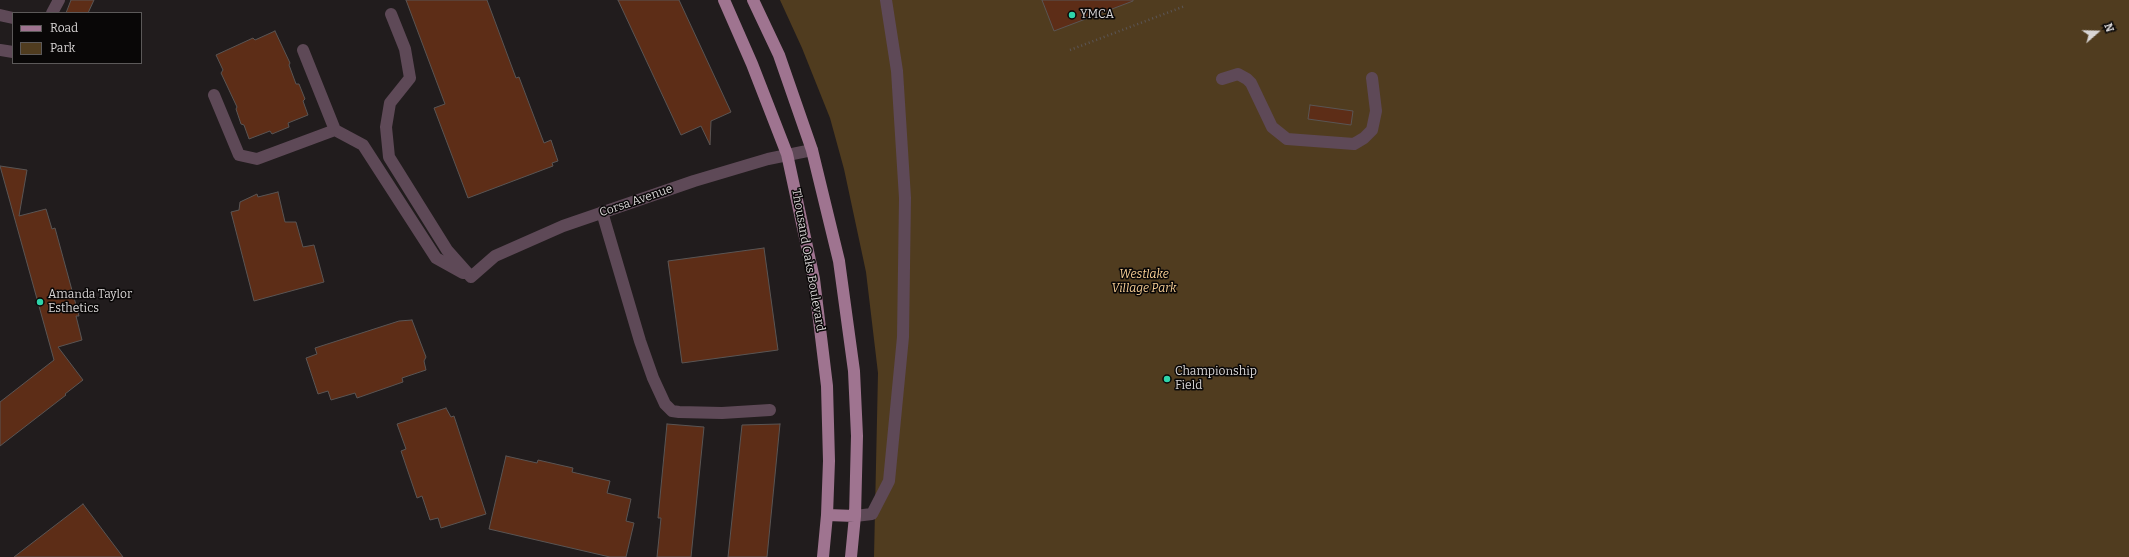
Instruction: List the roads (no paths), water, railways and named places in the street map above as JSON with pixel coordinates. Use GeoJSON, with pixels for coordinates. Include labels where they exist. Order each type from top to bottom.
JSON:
{"type":"FeatureCollection","features":[{"type":"Feature","properties":{"kind":"main road","name":"Thousand Oaks Boulevard"},"geometry":{"type":"LineString","coordinates":[[724,0],[752,64],[787,154],[804,227],[822,331],[828,386],[829,461],[827,516],[823,557]]}},
{"type":"Feature","properties":{"kind":"main road"},"geometry":{"type":"LineString","coordinates":[[753,0],[779,55],[812,150],[840,261],[854,371],[857,436],[851,557]]}},
{"type":"Feature","properties":{"kind":"main road"},"geometry":{"type":"LineString","coordinates":[[827,516],[854,516]]}},
{"type":"Feature","properties":{"kind":"street"},"geometry":{"type":"LineString","coordinates":[[53,12],[59,0]]}},
{"type":"Feature","properties":{"kind":"street"},"geometry":{"type":"LineString","coordinates":[[854,516],[872,514],[889,482],[903,337],[904,198],[897,71],[886,0]]}},
{"type":"Feature","properties":{"kind":"street"},"geometry":{"type":"LineString","coordinates":[[391,14],[404,49],[410,78],[390,103],[386,127],[389,157],[447,250],[471,278]]}},
{"type":"Feature","properties":{"kind":"street"},"geometry":{"type":"LineString","coordinates":[[0,15],[12,18]]}},
{"type":"Feature","properties":{"kind":"street"},"geometry":{"type":"LineString","coordinates":[[0,50],[12,52]]}},
{"type":"Feature","properties":{"kind":"street"},"geometry":{"type":"LineString","coordinates":[[303,50],[335,130],[363,145],[436,258],[471,278]]}},
{"type":"Feature","properties":{"kind":"street"},"geometry":{"type":"LineString","coordinates":[[1222,79],[1238,74],[1247,78],[1272,127],[1288,139],[1354,144],[1364,138],[1372,130],[1376,111],[1372,78]]}},
{"type":"Feature","properties":{"kind":"street"},"geometry":{"type":"LineString","coordinates":[[214,95],[240,155],[257,159],[335,130]]}},
{"type":"Feature","properties":{"kind":"street","name":"Corsa Avenue"},"geometry":{"type":"LineString","coordinates":[[471,278],[495,256],[563,226],[694,181],[787,154],[812,150]]}},
{"type":"Feature","properties":{"kind":"street"},"geometry":{"type":"LineString","coordinates":[[602,212],[640,341],[653,378],[665,404],[672,411],[679,412],[722,413],[770,410]]}},
{"type":"Feature","properties":{"kind":"place","name":"YMCA"},"geometry":{"type":"Point","coordinates":[1072,15]}},
{"type":"Feature","properties":{"kind":"place","name":"Amanda Taylor Esthetics"},"geometry":{"type":"Point","coordinates":[40,302]}},
{"type":"Feature","properties":{"kind":"place","name":"Championship Field"},"geometry":{"type":"Point","coordinates":[1167,379]}},
{"type":"Feature","properties":{"kind":"park label","name":"Westlake Village Park"},"geometry":{"type":"Point","coordinates":[1144,282]}}]}
